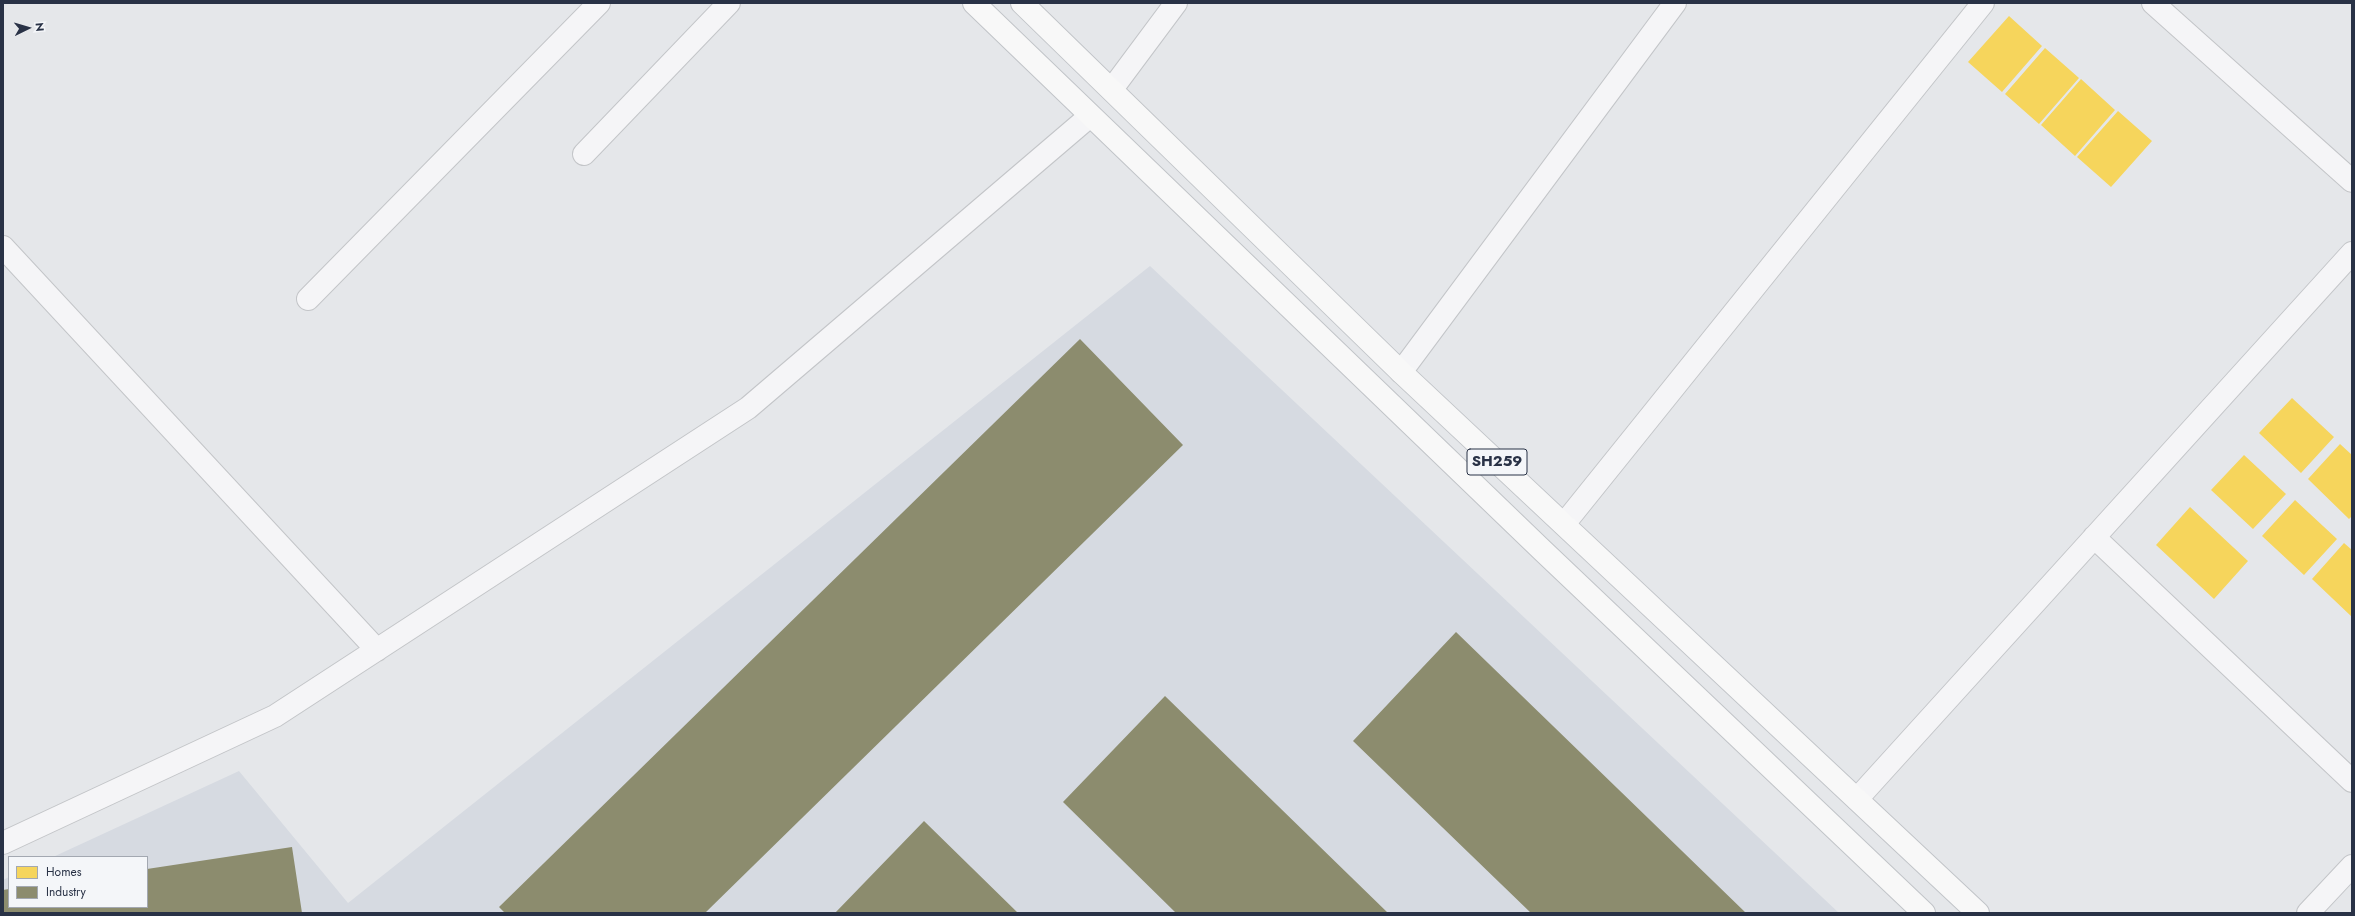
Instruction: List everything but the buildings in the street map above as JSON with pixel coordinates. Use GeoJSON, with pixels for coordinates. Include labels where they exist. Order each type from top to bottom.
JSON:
{"type":"FeatureCollection","features":[{"type":"Feature","properties":{"kind":"main road","name":"SH259"},"geometry":{"type":"LineString","coordinates":[[974,3],[1090,116],[1924,913]]}},
{"type":"Feature","properties":{"kind":"main road","name":"SH259"},"geometry":{"type":"LineString","coordinates":[[1022,3],[1401,372],[1978,913]]}},
{"type":"Feature","properties":{"kind":"street"},"geometry":{"type":"LineString","coordinates":[[308,299],[599,3]]}},
{"type":"Feature","properties":{"kind":"street"},"geometry":{"type":"LineString","coordinates":[[584,154],[729,3]]}},
{"type":"Feature","properties":{"kind":"street"},"geometry":{"type":"LineString","coordinates":[[1112,89],[1176,3]]}},
{"type":"Feature","properties":{"kind":"street"},"geometry":{"type":"LineString","coordinates":[[1401,372],[1675,3]]}},
{"type":"Feature","properties":{"kind":"street"},"geometry":{"type":"LineString","coordinates":[[1564,524],[1983,3]]}},
{"type":"Feature","properties":{"kind":"street"},"geometry":{"type":"LineString","coordinates":[[2153,3],[2352,180]]}},
{"type":"Feature","properties":{"kind":"street"},"geometry":{"type":"LineString","coordinates":[[3,843],[275,716],[748,408],[1090,116]]}},
{"type":"Feature","properties":{"kind":"street"},"geometry":{"type":"LineString","coordinates":[[3,247],[377,650]]}},
{"type":"Feature","properties":{"kind":"street"},"geometry":{"type":"LineString","coordinates":[[1857,799],[2352,252]]}},
{"type":"Feature","properties":{"kind":"street"},"geometry":{"type":"LineString","coordinates":[[2094,537],[2352,781]]}},
{"type":"Feature","properties":{"kind":"street"},"geometry":{"type":"LineString","coordinates":[[2308,913],[2352,866]]}},
{"type":"Feature","properties":{"kind":"shaded area"},"geometry":{"type":"Polygon","coordinates":[[[1150,266],[1839,913],[3,913],[3,880],[8,878],[8,908],[148,908],[148,856],[55,856],[239,771],[348,903],[1150,266]]]}}]}
